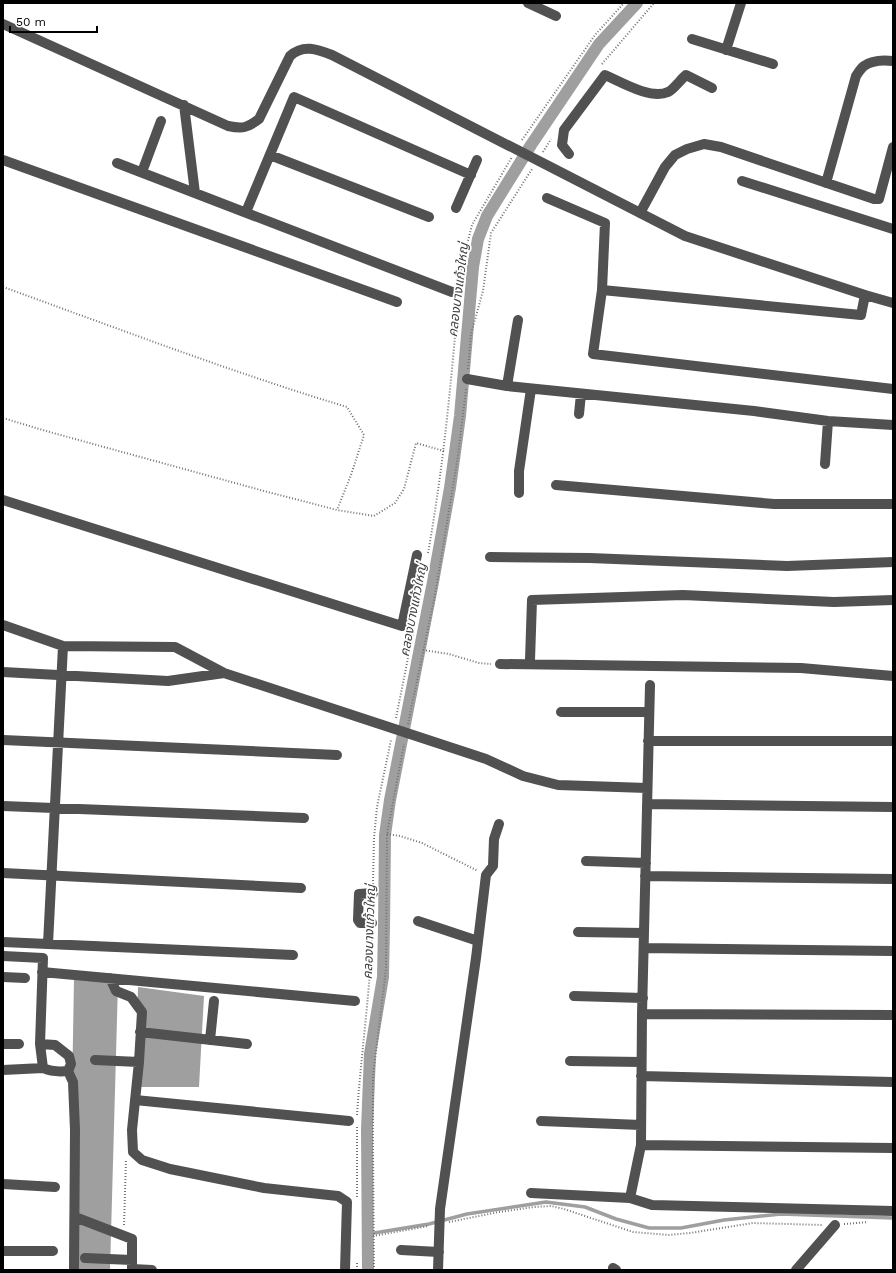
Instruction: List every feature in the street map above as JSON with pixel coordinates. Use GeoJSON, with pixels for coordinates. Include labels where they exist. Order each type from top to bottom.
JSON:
{"type":"FeatureCollection","features":[{"type":"Feature","properties":{"kind":"street"},"geometry":{"type":"LineString","coordinates":[[528,3],[556,16]]}},
{"type":"Feature","properties":{"kind":"street"},"geometry":{"type":"LineString","coordinates":[[726,50],[741,3]]}},
{"type":"Feature","properties":{"kind":"street"},"geometry":{"type":"LineString","coordinates":[[3,24],[228,126],[241,128],[246,127],[259,119],[290,56],[296,50],[318,49],[685,236],[893,303]]}},
{"type":"Feature","properties":{"kind":"street"},"geometry":{"type":"LineString","coordinates":[[692,39],[773,64]]}},
{"type":"Feature","properties":{"kind":"street"},"geometry":{"type":"LineString","coordinates":[[826,183],[856,76],[864,66],[872,62],[885,60],[893,61]]}},
{"type":"Feature","properties":{"kind":"street"},"geometry":{"type":"LineString","coordinates":[[569,154],[562,144],[564,130],[605,75],[638,90],[654,94],[668,92],[686,74],[712,88]]}},
{"type":"Feature","properties":{"kind":"street"},"geometry":{"type":"LineString","coordinates":[[246,212],[294,97],[471,175]]}},
{"type":"Feature","properties":{"kind":"street"},"geometry":{"type":"LineString","coordinates":[[184,106],[195,193]]}},
{"type":"Feature","properties":{"kind":"street"},"geometry":{"type":"LineString","coordinates":[[142,172],[161,121]]}},
{"type":"Feature","properties":{"kind":"street"},"geometry":{"type":"LineString","coordinates":[[640,212],[665,167],[675,155],[687,149],[704,144],[721,147],[874,199],[880,199],[893,147]]}},
{"type":"Feature","properties":{"kind":"street"},"geometry":{"type":"LineString","coordinates":[[270,156],[429,217]]}},
{"type":"Feature","properties":{"kind":"street"},"geometry":{"type":"LineString","coordinates":[[3,160],[397,302]]}},
{"type":"Feature","properties":{"kind":"street"},"geometry":{"type":"LineString","coordinates":[[456,208],[477,160]]}},
{"type":"Feature","properties":{"kind":"street"},"geometry":{"type":"LineString","coordinates":[[117,163],[457,291]]}},
{"type":"Feature","properties":{"kind":"street"},"geometry":{"type":"LineString","coordinates":[[742,181],[893,228]]}},
{"type":"Feature","properties":{"kind":"street"},"geometry":{"type":"LineString","coordinates":[[547,198],[605,222],[602,290],[593,354],[893,388]]}},
{"type":"Feature","properties":{"kind":"street"},"geometry":{"type":"LineString","coordinates":[[602,290],[861,315],[865,295]]}},
{"type":"Feature","properties":{"kind":"street"},"geometry":{"type":"LineString","coordinates":[[507,386],[518,320]]}},
{"type":"Feature","properties":{"kind":"street"},"geometry":{"type":"LineString","coordinates":[[467,379],[531,389],[893,426]]}},
{"type":"Feature","properties":{"kind":"street"},"geometry":{"type":"LineString","coordinates":[[519,493],[519,471],[531,389]]}},
{"type":"Feature","properties":{"kind":"street"},"geometry":{"type":"LineString","coordinates":[[579,414],[581,394]]}},
{"type":"Feature","properties":{"kind":"street"},"geometry":{"type":"LineString","coordinates":[[825,464],[828,420]]}},
{"type":"Feature","properties":{"kind":"street"},"geometry":{"type":"LineString","coordinates":[[556,485],[774,504],[893,504]]}},
{"type":"Feature","properties":{"kind":"street"},"geometry":{"type":"LineString","coordinates":[[3,500],[402,626],[417,555]]}},
{"type":"Feature","properties":{"kind":"street"},"geometry":{"type":"LineString","coordinates":[[490,557],[590,558],[787,566],[893,562]]}},
{"type":"Feature","properties":{"kind":"street"},"geometry":{"type":"LineString","coordinates":[[530,660],[532,600],[682,595],[834,602],[893,600]]}},
{"type":"Feature","properties":{"kind":"street"},"geometry":{"type":"LineString","coordinates":[[3,625],[63,646],[175,646],[224,673],[486,759],[523,776],[558,784],[647,788]]}},
{"type":"Feature","properties":{"kind":"street"},"geometry":{"type":"LineString","coordinates":[[48,944],[63,646]]}},
{"type":"Feature","properties":{"kind":"street"},"geometry":{"type":"LineString","coordinates":[[500,664],[801,668],[893,676]]}},
{"type":"Feature","properties":{"kind":"street"},"geometry":{"type":"LineString","coordinates":[[3,672],[62,674],[168,681],[224,673]]}},
{"type":"Feature","properties":{"kind":"street"},"geometry":{"type":"LineString","coordinates":[[630,1198],[641,1144],[641,1062],[650,685]]}},
{"type":"Feature","properties":{"kind":"street"},"geometry":{"type":"LineString","coordinates":[[561,712],[649,712]]}},
{"type":"Feature","properties":{"kind":"street"},"geometry":{"type":"LineString","coordinates":[[3,740],[337,754]]}},
{"type":"Feature","properties":{"kind":"street"},"geometry":{"type":"LineString","coordinates":[[648,741],[893,742]]}},
{"type":"Feature","properties":{"kind":"street"},"geometry":{"type":"LineString","coordinates":[[647,804],[893,807]]}},
{"type":"Feature","properties":{"kind":"street"},"geometry":{"type":"LineString","coordinates":[[3,806],[304,818]]}},
{"type":"Feature","properties":{"kind":"street"},"geometry":{"type":"LineString","coordinates":[[438,1270],[440,1209],[486,875],[493,866],[494,839],[499,824]]}},
{"type":"Feature","properties":{"kind":"street"},"geometry":{"type":"LineString","coordinates":[[586,861],[646,863]]}},
{"type":"Feature","properties":{"kind":"street"},"geometry":{"type":"LineString","coordinates":[[3,873],[301,888]]}},
{"type":"Feature","properties":{"kind":"street"},"geometry":{"type":"LineString","coordinates":[[645,876],[893,879]]}},
{"type":"Feature","properties":{"kind":"street"},"geometry":{"type":"LineString","coordinates":[[372,923],[360,923],[358,920],[359,894],[373,893]]}},
{"type":"Feature","properties":{"kind":"street"},"geometry":{"type":"LineString","coordinates":[[418,921],[478,941]]}},
{"type":"Feature","properties":{"kind":"street"},"geometry":{"type":"LineString","coordinates":[[578,932],[644,933]]}},
{"type":"Feature","properties":{"kind":"street"},"geometry":{"type":"LineString","coordinates":[[3,942],[293,955]]}},
{"type":"Feature","properties":{"kind":"street"},"geometry":{"type":"LineString","coordinates":[[644,948],[893,951]]}},
{"type":"Feature","properties":{"kind":"street"},"geometry":{"type":"LineString","coordinates":[[3,956],[43,958],[40,1044],[43,1068]]}},
{"type":"Feature","properties":{"kind":"street"},"geometry":{"type":"LineString","coordinates":[[42,972],[355,1001]]}},
{"type":"Feature","properties":{"kind":"street"},"geometry":{"type":"LineString","coordinates":[[3,977],[25,978]]}},
{"type":"Feature","properties":{"kind":"street"},"geometry":{"type":"LineString","coordinates":[[110,978],[116,991],[131,997],[142,1012],[132,1130],[133,1152],[142,1160],[170,1168],[264,1188],[338,1196],[347,1202],[345,1270]]}},
{"type":"Feature","properties":{"kind":"street"},"geometry":{"type":"LineString","coordinates":[[574,996],[643,998]]}},
{"type":"Feature","properties":{"kind":"street"},"geometry":{"type":"LineString","coordinates":[[210,1040],[214,1001]]}},
{"type":"Feature","properties":{"kind":"street"},"geometry":{"type":"LineString","coordinates":[[642,1014],[893,1015]]}},
{"type":"Feature","properties":{"kind":"street"},"geometry":{"type":"LineString","coordinates":[[140,1032],[247,1044]]}},
{"type":"Feature","properties":{"kind":"street"},"geometry":{"type":"LineString","coordinates":[[3,1044],[19,1044]]}},
{"type":"Feature","properties":{"kind":"street"},"geometry":{"type":"LineString","coordinates":[[40,1044],[55,1045],[69,1056],[71,1064],[68,1071]]}},
{"type":"Feature","properties":{"kind":"street"},"geometry":{"type":"LineString","coordinates":[[94,1060],[138,1062]]}},
{"type":"Feature","properties":{"kind":"street"},"geometry":{"type":"LineString","coordinates":[[570,1060],[641,1062]]}},
{"type":"Feature","properties":{"kind":"street"},"geometry":{"type":"LineString","coordinates":[[3,1070],[43,1068],[51,1072],[68,1071]]}},
{"type":"Feature","properties":{"kind":"street"},"geometry":{"type":"LineString","coordinates":[[68,1071],[74,1082],[74,1270]]}},
{"type":"Feature","properties":{"kind":"street"},"geometry":{"type":"LineString","coordinates":[[641,1076],[893,1082]]}},
{"type":"Feature","properties":{"kind":"street"},"geometry":{"type":"LineString","coordinates":[[135,1100],[349,1121]]}},
{"type":"Feature","properties":{"kind":"street"},"geometry":{"type":"LineString","coordinates":[[541,1121],[641,1125]]}},
{"type":"Feature","properties":{"kind":"street"},"geometry":{"type":"LineString","coordinates":[[641,1144],[893,1148]]}},
{"type":"Feature","properties":{"kind":"street"},"geometry":{"type":"LineString","coordinates":[[3,1184],[55,1187]]}},
{"type":"Feature","properties":{"kind":"street"},"geometry":{"type":"LineString","coordinates":[[531,1193],[630,1198],[652,1205],[893,1211]]}},
{"type":"Feature","properties":{"kind":"street"},"geometry":{"type":"LineString","coordinates":[[75,1217],[132,1239],[132,1266]]}},
{"type":"Feature","properties":{"kind":"street"},"geometry":{"type":"LineString","coordinates":[[796,1270],[835,1225]]}},
{"type":"Feature","properties":{"kind":"street"},"geometry":{"type":"LineString","coordinates":[[401,1250],[438,1252]]}},
{"type":"Feature","properties":{"kind":"street"},"geometry":{"type":"LineString","coordinates":[[3,1251],[53,1251]]}},
{"type":"Feature","properties":{"kind":"street"},"geometry":{"type":"LineString","coordinates":[[85,1258],[152,1270]]}},
{"type":"Feature","properties":{"kind":"path"},"geometry":{"type":"LineString","coordinates":[[520,144],[595,35],[624,3]]}},
{"type":"Feature","properties":{"kind":"path"},"geometry":{"type":"LineString","coordinates":[[599,68],[654,3]]}},
{"type":"Feature","properties":{"kind":"path"},"geometry":{"type":"LineString","coordinates":[[540,156],[552,138]]}},
{"type":"Feature","properties":{"kind":"path"},"geometry":{"type":"LineString","coordinates":[[428,556],[444,451],[452,377],[457,291],[462,264],[472,225],[516,151]]}},
{"type":"Feature","properties":{"kind":"path"},"geometry":{"type":"LineString","coordinates":[[407,726],[422,650],[435,595],[458,456],[471,334],[483,291],[491,232],[532,169]]}},
{"type":"Feature","properties":{"kind":"path"},"geometry":{"type":"LineString","coordinates":[[3,287],[162,345],[298,392],[347,407],[364,435],[351,476],[337,510]]}},
{"type":"Feature","properties":{"kind":"path"},"geometry":{"type":"LineString","coordinates":[[3,418],[46,432],[337,510],[374,516],[395,503],[404,488],[416,443],[444,451]]}},
{"type":"Feature","properties":{"kind":"path"},"geometry":{"type":"LineString","coordinates":[[395,719],[415,623]]}},
{"type":"Feature","properties":{"kind":"path"},"geometry":{"type":"LineString","coordinates":[[422,650],[449,654],[479,663],[500,664]]}},
{"type":"Feature","properties":{"kind":"path"},"geometry":{"type":"LineString","coordinates":[[357,1203],[357,1114],[370,970],[374,838],[377,807],[392,734]]}},
{"type":"Feature","properties":{"kind":"path"},"geometry":{"type":"LineString","coordinates":[[374,1270],[374,1077],[386,969],[387,834],[404,742]]}},
{"type":"Feature","properties":{"kind":"path"},"geometry":{"type":"LineString","coordinates":[[387,834],[400,836],[422,843],[486,875]]}},
{"type":"Feature","properties":{"kind":"path"},"geometry":{"type":"LineString","coordinates":[[124,1225],[126,1158]]}},
{"type":"Feature","properties":{"kind":"path"},"geometry":{"type":"LineString","coordinates":[[373,1236],[499,1212],[545,1206],[564,1208],[632,1232],[644,1234],[668,1235],[690,1233],[753,1223],[835,1225],[872,1222]]}},
{"type":"Feature","properties":{"kind":"path"},"geometry":{"type":"LineString","coordinates":[[357,1263],[357,1270]]}},
{"type":"Feature","properties":{"kind":"shaded area"},"geometry":{"type":"Polygon","coordinates":[[[74,978],[118,983],[110,1270],[69,1270],[74,978]]]}},
{"type":"Feature","properties":{"kind":"shaded area"},"geometry":{"type":"Polygon","coordinates":[[[138,987],[204,996],[199,1087],[135,1087],[138,987]]]}},
{"type":"Feature","properties":{"kind":"waterway","name":"คลองบางแก้วใหญ่"},"geometry":{"type":"LineString","coordinates":[[368,1270],[367,1129],[370,1054],[383,977],[385,835],[390,800],[450,488],[460,416],[473,267],[478,239],[487,216],[531,145],[599,44],[637,3]]}},
{"type":"Feature","properties":{"kind":"waterway"},"geometry":{"type":"LineString","coordinates":[[368,1234],[429,1224],[467,1214],[546,1202],[585,1207],[616,1219],[649,1228],[681,1228],[724,1220],[781,1214],[893,1218]]}}]}
